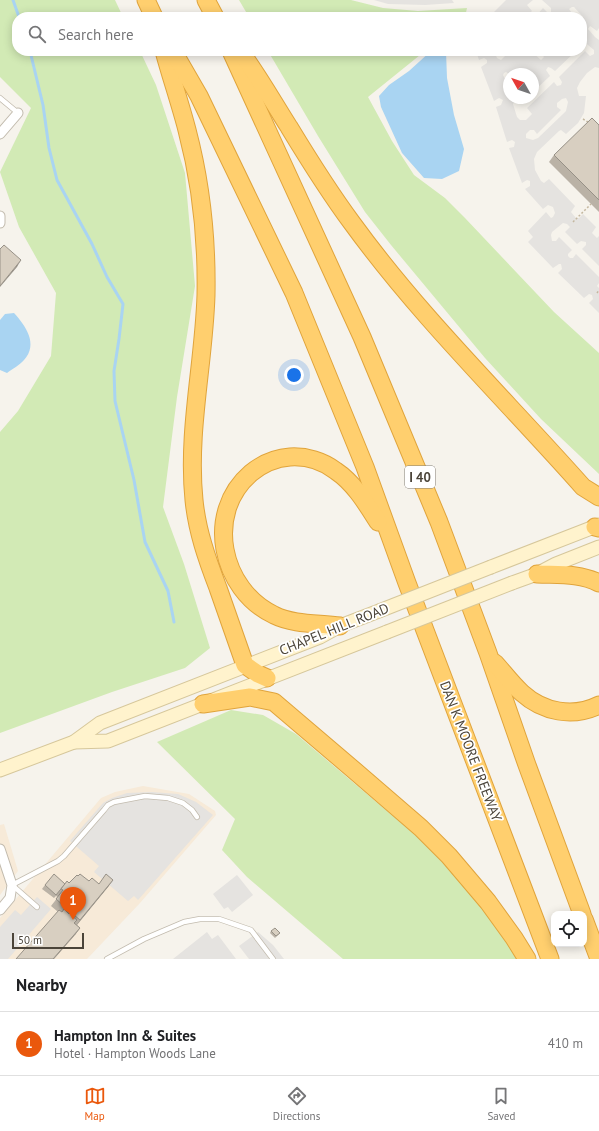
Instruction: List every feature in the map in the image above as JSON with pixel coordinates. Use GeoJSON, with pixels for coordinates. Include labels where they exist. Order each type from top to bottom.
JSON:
{"type":"FeatureCollection","features":[{"type":"Feature","properties":{"kind":"highway"},"geometry":{"type":"LineString","coordinates":[[206,0],[212,12]]}},
{"type":"Feature","properties":{"kind":"highway"},"geometry":{"type":"LineString","coordinates":[[165,56],[187,131],[194,162],[205,250],[206,295],[193,440],[192,474],[197,524],[204,549],[245,665],[267,678]]}},
{"type":"Feature","properties":{"kind":"highway"},"geometry":{"type":"LineString","coordinates":[[176,56],[199,96],[294,294],[362,460],[392,542]]}},
{"type":"Feature","properties":{"kind":"highway","name":"I 40"},"geometry":{"type":"LineString","coordinates":[[233,56],[362,337],[438,522],[488,653],[527,765],[581,911]]}},
{"type":"Feature","properties":{"kind":"highway"},"geometry":{"type":"LineString","coordinates":[[244,56],[253,68],[328,190],[379,258],[436,326],[583,487],[599,497]]}},
{"type":"Feature","properties":{"kind":"highway"},"geometry":{"type":"LineString","coordinates":[[340,626],[284,619],[264,609],[245,593],[232,572],[226,558],[224,548],[225,517],[235,491],[254,471],[274,460],[295,457],[321,462],[336,471],[349,482],[392,542]]}},
{"type":"Feature","properties":{"kind":"highway","name":"DAN K MOORE FREEWAY"},"geometry":{"type":"LineString","coordinates":[[392,542],[550,959]]}},
{"type":"Feature","properties":{"kind":"highway"},"geometry":{"type":"LineString","coordinates":[[537,574],[571,575],[584,577],[599,583]]}},
{"type":"Feature","properties":{"kind":"highway"},"geometry":{"type":"LineString","coordinates":[[488,653],[522,694],[539,705],[548,709],[566,712],[585,710],[599,705]]}},
{"type":"Feature","properties":{"kind":"highway"},"geometry":{"type":"LineString","coordinates":[[203,704],[250,697],[274,702],[421,828],[449,856],[488,902],[527,959]]}},
{"type":"Feature","properties":{"kind":"highway"},"geometry":{"type":"LineString","coordinates":[[587,927],[599,959]]}},
{"type":"Feature","properties":{"kind":"main road","name":"CHAPEL HILL ROAD"},"geometry":{"type":"LineString","coordinates":[[0,770],[74,742],[100,723],[245,665],[320,637],[340,626],[598,527]]}},
{"type":"Feature","properties":{"kind":"main road","name":"CHAPEL HILL ROAD"},"geometry":{"type":"LineString","coordinates":[[74,742],[108,740],[537,574],[556,564],[599,547]]}},
{"type":"Feature","properties":{"kind":"street"},"geometry":{"type":"LineString","coordinates":[[0,134],[18,113]]}},
{"type":"Feature","properties":{"kind":"street"},"geometry":{"type":"LineString","coordinates":[[0,216],[0,223]]}},
{"type":"Feature","properties":{"kind":"street"},"geometry":{"type":"LineString","coordinates":[[0,849],[12,885],[10,898],[0,910]]}},
{"type":"Feature","properties":{"kind":"lane"},"geometry":{"type":"LineString","coordinates":[[0,98],[18,113]]}},
{"type":"Feature","properties":{"kind":"lane"},"geometry":{"type":"LineString","coordinates":[[37,907],[12,885],[58,861],[104,810],[114,802],[145,796],[168,798],[182,803],[192,810],[196,817]]}},
{"type":"Feature","properties":{"kind":"lane"},"geometry":{"type":"LineString","coordinates":[[107,959],[144,939],[184,922],[200,919],[219,919],[251,930],[273,959]]}},
{"type":"Feature","properties":{"kind":"path"},"geometry":{"type":"LineString","coordinates":[[583,119],[590,123]]}},
{"type":"Feature","properties":{"kind":"path"},"geometry":{"type":"LineString","coordinates":[[573,222],[591,204]]}},
{"type":"Feature","properties":{"kind":"path"},"geometry":{"type":"LineString","coordinates":[[596,293],[599,290]]}},
{"type":"Feature","properties":{"kind":"shaded area"},"geometry":{"type":"Polygon","coordinates":[[[374,0],[452,0],[454,3],[425,5],[388,4],[374,0]]]}},
{"type":"Feature","properties":{"kind":"shaded area"},"geometry":{"type":"Polygon","coordinates":[[[506,0],[533,0],[527,5],[532,11],[531,12],[494,12],[506,0]]]}},
{"type":"Feature","properties":{"kind":"shaded area"},"geometry":{"type":"Polygon","coordinates":[[[542,0],[599,0],[599,28],[597,31],[590,26],[588,29],[599,40],[599,68],[595,67],[587,73],[577,88],[579,96],[586,96],[584,113],[578,123],[566,134],[561,130],[559,131],[537,152],[534,159],[535,170],[541,181],[544,183],[549,179],[575,206],[571,212],[576,218],[579,218],[583,214],[596,227],[592,233],[597,238],[599,236],[599,266],[582,249],[586,245],[586,242],[581,241],[577,244],[565,232],[570,227],[567,224],[563,223],[552,232],[551,235],[552,241],[556,241],[559,237],[572,250],[568,254],[570,258],[573,258],[576,254],[599,277],[599,283],[597,286],[599,288],[599,313],[589,303],[593,299],[592,295],[589,294],[584,298],[558,273],[562,269],[561,264],[553,268],[528,242],[533,237],[528,231],[546,212],[551,218],[555,213],[553,207],[548,205],[543,209],[525,189],[530,186],[530,181],[527,180],[522,183],[509,148],[514,147],[515,142],[512,140],[507,142],[496,107],[501,105],[503,100],[503,104],[513,104],[517,117],[520,120],[526,120],[532,114],[527,108],[531,104],[539,104],[539,96],[554,82],[557,86],[561,85],[562,82],[559,77],[580,56],[587,56],[587,53],[590,56],[594,54],[594,50],[587,44],[587,12],[578,12],[574,7],[569,9],[571,12],[551,12],[551,8],[542,0]],[[566,98],[557,103],[557,107],[561,110],[537,134],[534,130],[530,130],[526,134],[526,138],[533,140],[538,138],[566,111],[568,102],[566,98]]]}},
{"type":"Feature","properties":{"kind":"shaded area"},"geometry":{"type":"Polygon","coordinates":[[[543,8],[547,12],[539,12],[543,8]]]}},
{"type":"Feature","properties":{"kind":"shaded area"},"geometry":{"type":"Polygon","coordinates":[[[478,56],[496,56],[501,60],[505,56],[537,56],[541,60],[544,57],[543,56],[571,56],[555,71],[548,67],[546,70],[550,76],[539,86],[539,68],[503,68],[503,100],[499,98],[494,101],[481,67],[487,63],[487,60],[484,58],[479,60],[478,56]]]}},
{"type":"Feature","properties":{"kind":"shaded area"},"geometry":{"type":"Polygon","coordinates":[[[143,786],[189,794],[215,811],[216,815],[140,903],[87,959],[0,959],[0,918],[101,798],[115,792],[143,786]]]}},
{"type":"Feature","properties":{"kind":"shaded area"},"geometry":{"type":"Polygon","coordinates":[[[152,792],[178,794],[196,802],[213,815],[138,900],[134,896],[128,901],[94,872],[99,866],[70,841],[103,803],[127,793],[152,792]]]}},
{"type":"Feature","properties":{"kind":"shaded area"},"geometry":{"type":"Polygon","coordinates":[[[4,824],[18,871],[0,895],[0,825],[4,824]]]}},
{"type":"Feature","properties":{"kind":"shaded area"},"geometry":{"type":"Polygon","coordinates":[[[237,875],[253,895],[232,912],[228,907],[224,909],[213,894],[237,875]]]}},
{"type":"Feature","properties":{"kind":"shaded area"},"geometry":{"type":"Polygon","coordinates":[[[37,897],[51,909],[8,959],[0,959],[0,927],[15,910],[21,915],[37,897]]]}},
{"type":"Feature","properties":{"kind":"shaded area"},"geometry":{"type":"Polygon","coordinates":[[[207,932],[212,939],[218,935],[236,959],[173,959],[207,932]]]}},
{"type":"Feature","properties":{"kind":"shaded area"},"geometry":{"type":"Polygon","coordinates":[[[258,932],[273,945],[284,959],[249,959],[239,946],[258,932]]]}},
{"type":"Feature","properties":{"kind":"green space"},"geometry":{"type":"Polygon","coordinates":[[[0,0],[115,0],[121,12],[12,12],[12,56],[142,56],[156,85],[185,173],[195,286],[177,397],[163,507],[184,564],[210,648],[185,668],[112,692],[0,733],[0,432],[18,411],[51,356],[56,293],[19,227],[0,172],[31,108],[0,77],[0,0]]]}},
{"type":"Feature","properties":{"kind":"green space"},"geometry":{"type":"Polygon","coordinates":[[[239,0],[351,0],[383,8],[418,11],[467,8],[466,12],[246,12],[239,0]]]}},
{"type":"Feature","properties":{"kind":"green space"},"geometry":{"type":"Polygon","coordinates":[[[271,56],[419,56],[368,97],[392,141],[414,175],[445,198],[554,312],[599,353],[599,474],[541,419],[485,358],[391,245],[365,212],[271,56]]]}},
{"type":"Feature","properties":{"kind":"green space"},"geometry":{"type":"Polygon","coordinates":[[[231,710],[263,715],[296,734],[426,844],[476,900],[518,959],[343,959],[247,877],[222,850],[235,819],[157,742],[231,710]]]}},
{"type":"Feature","properties":{"kind":"water"},"geometry":{"type":"Polygon","coordinates":[[[426,56],[446,56],[447,78],[454,115],[464,149],[459,171],[442,179],[424,178],[402,153],[381,107],[379,96],[389,85],[409,71],[426,56]]]}},
{"type":"Feature","properties":{"kind":"water"},"geometry":{"type":"Polygon","coordinates":[[[14,313],[29,335],[30,348],[28,354],[22,362],[7,373],[0,370],[0,320],[5,314],[14,313]]]}},
{"type":"Feature","properties":{"kind":"building"},"geometry":{"type":"Polygon","coordinates":[[[592,118],[599,125],[599,200],[554,155],[592,118]]]}},
{"type":"Feature","properties":{"kind":"building"},"geometry":{"type":"Polygon","coordinates":[[[4,245],[21,260],[0,286],[0,249],[4,245]]]}},
{"type":"Feature","properties":{"kind":"building"},"geometry":{"type":"Polygon","coordinates":[[[54,874],[65,884],[56,895],[45,885],[54,874]]]}},
{"type":"Feature","properties":{"kind":"building"},"geometry":{"type":"Polygon","coordinates":[[[80,874],[89,881],[92,878],[99,884],[106,874],[113,880],[80,920],[74,915],[72,916],[77,920],[74,923],[80,928],[53,959],[16,959],[59,910],[62,912],[64,909],[69,914],[71,912],[56,899],[63,890],[61,889],[67,881],[69,883],[80,874]]]}},
{"type":"Feature","properties":{"kind":"building"},"geometry":{"type":"Polygon","coordinates":[[[275,928],[280,933],[276,936],[271,931],[275,928]]]}},
{"type":"Feature","properties":{"kind":"waterway"},"geometry":{"type":"LineString","coordinates":[[13,0],[17,12]]}},
{"type":"Feature","properties":{"kind":"waterway"},"geometry":{"type":"LineString","coordinates":[[31,56],[43,105],[49,148],[57,180],[92,244],[107,277],[123,304],[114,371],[115,401],[134,480],[145,542],[168,591],[174,622]]}},
{"type":"Feature","properties":{"kind":"place","name":"Hampton Inn & Suites"},"geometry":{"type":"Point","coordinates":[73,920]}}]}
